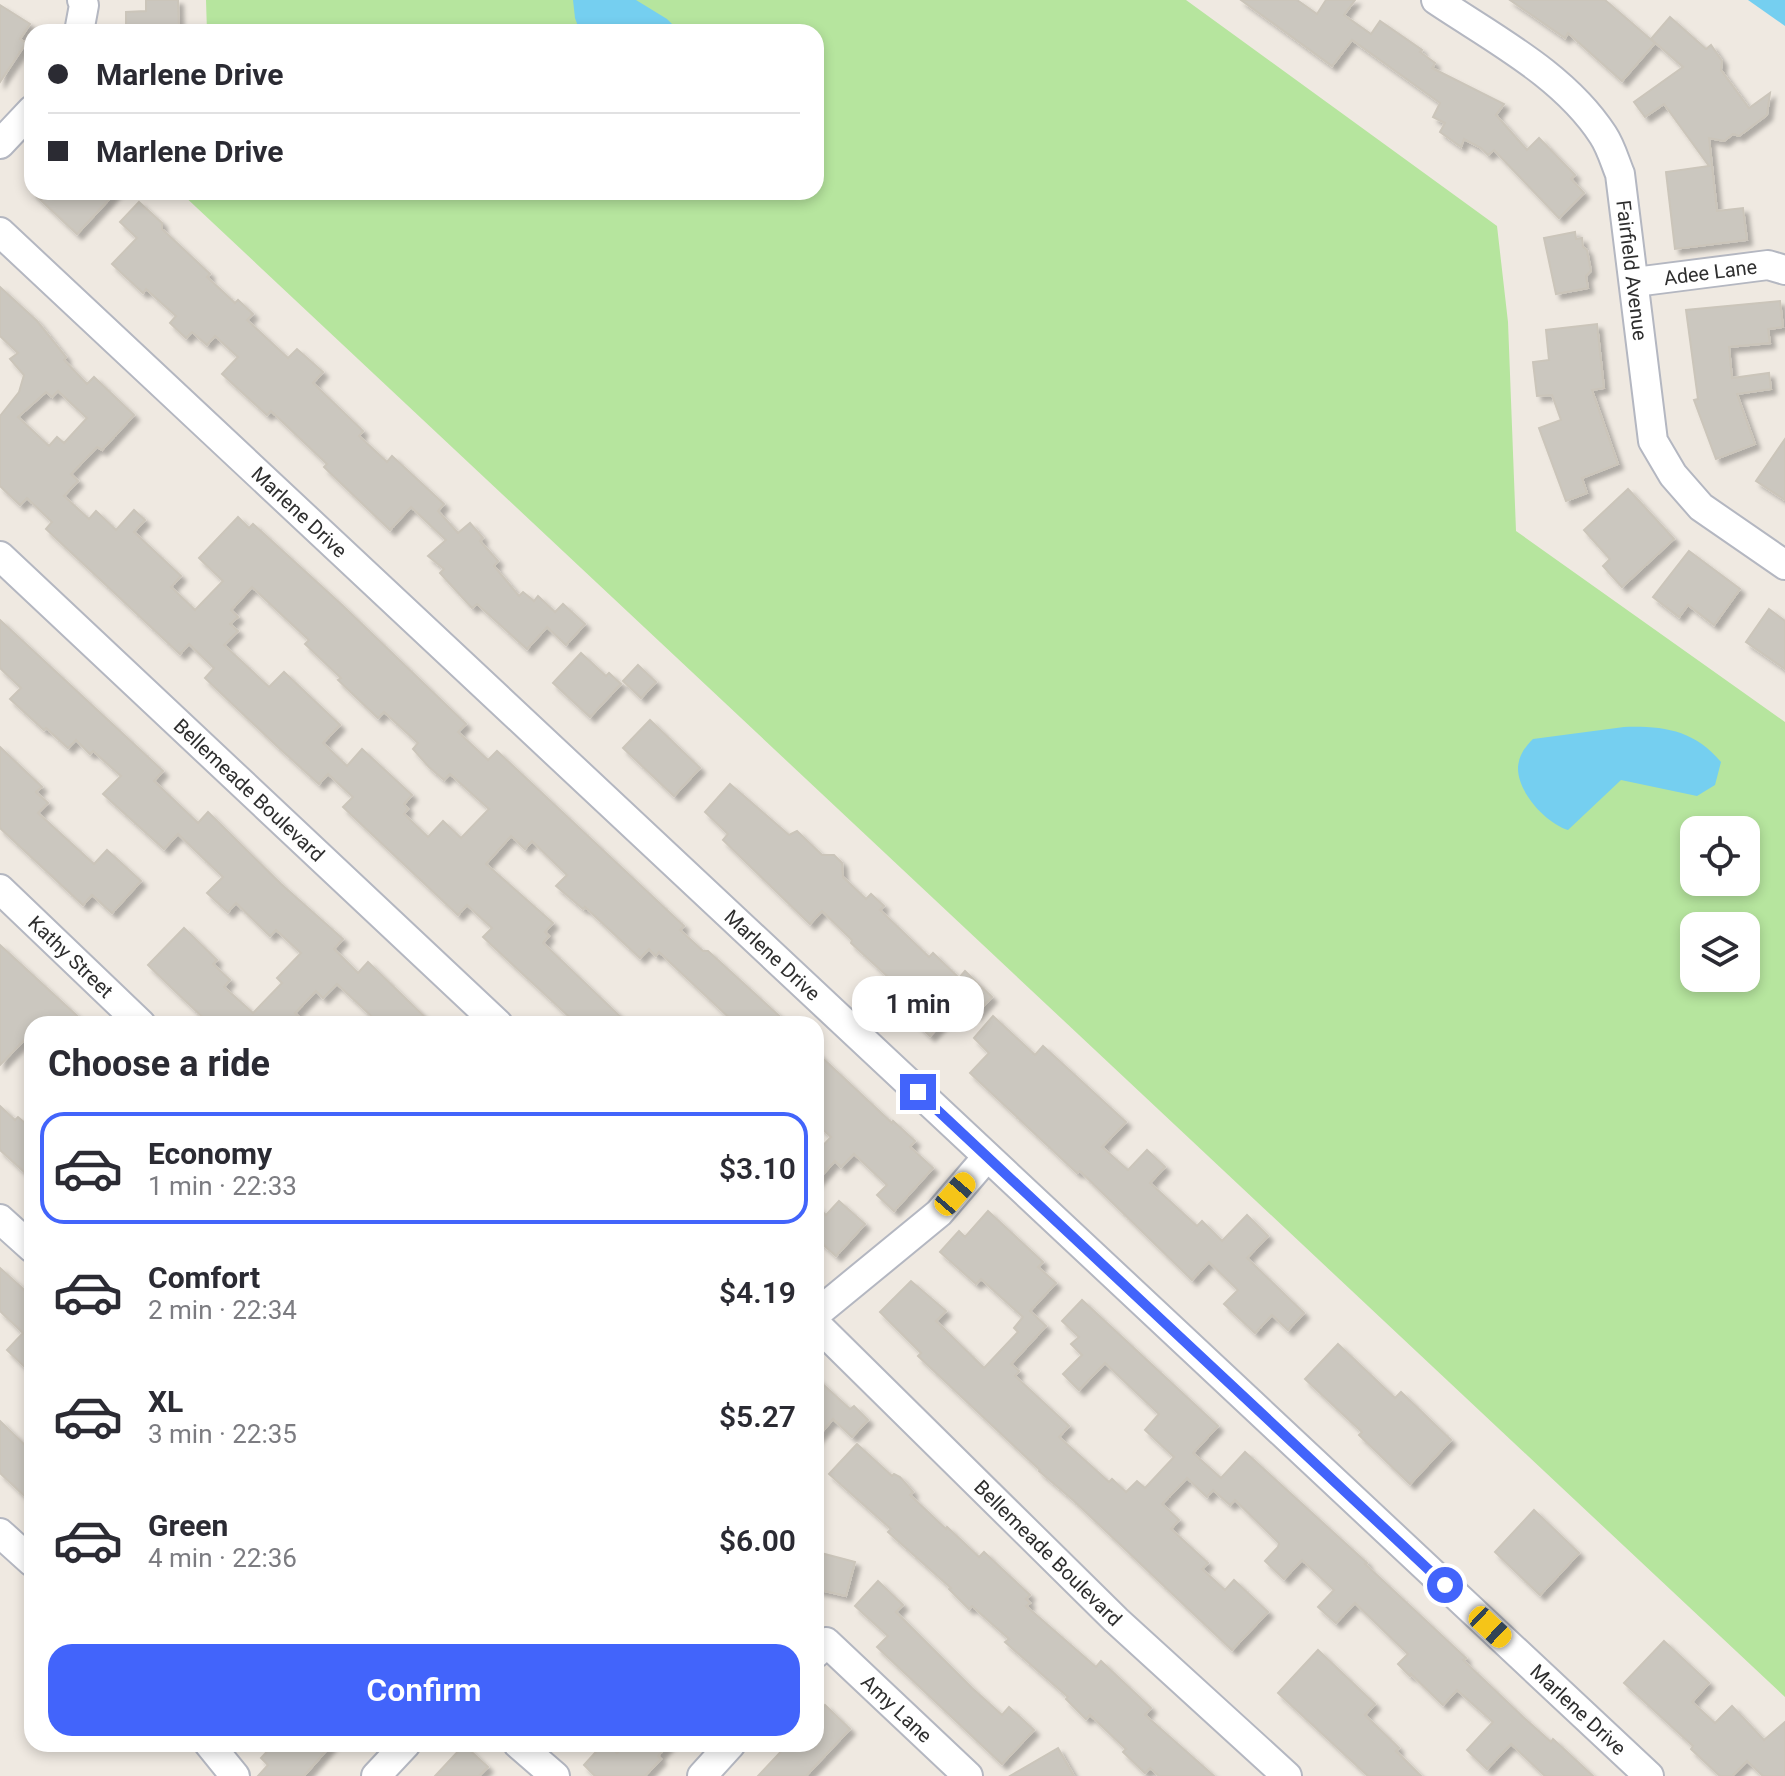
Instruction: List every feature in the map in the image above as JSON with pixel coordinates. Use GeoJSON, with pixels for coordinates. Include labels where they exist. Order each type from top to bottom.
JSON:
{"type":"FeatureCollection","features":[{"type":"Feature","properties":{"kind":"street"},"geometry":{"type":"LineString","coordinates":[[80,24],[82,0]]}},
{"type":"Feature","properties":{"kind":"street","name":"Fairfield Avenue"},"geometry":{"type":"LineString","coordinates":[[1436,0],[1551,79],[1583,108],[1605,138],[1620,174],[1653,441],[1673,475],[1701,507],[1785,565]]}},
{"type":"Feature","properties":{"kind":"street"},"geometry":{"type":"LineString","coordinates":[[0,144],[24,118]]}},
{"type":"Feature","properties":{"kind":"street","name":"Marlene Drive"},"geometry":{"type":"LineString","coordinates":[[0,232],[1649,1776]]}},
{"type":"Feature","properties":{"kind":"street","name":"Adee Lane"},"geometry":{"type":"LineString","coordinates":[[1635,282],[1768,265],[1785,270]]}},
{"type":"Feature","properties":{"kind":"street","name":"Bellemeade Boulevard"},"geometry":{"type":"LineString","coordinates":[[0,556],[490,1016]]}},
{"type":"Feature","properties":{"kind":"street","name":"Kathy Street"},"geometry":{"type":"LineString","coordinates":[[0,889],[133,1016]]}},
{"type":"Feature","properties":{"kind":"street"},"geometry":{"type":"LineString","coordinates":[[824,1307],[939,1213],[987,1157]]}},
{"type":"Feature","properties":{"kind":"street"},"geometry":{"type":"LineString","coordinates":[[0,1219],[24,1241]]}},
{"type":"Feature","properties":{"kind":"street","name":"Bellemeade Boulevard"},"geometry":{"type":"LineString","coordinates":[[824,1332],[1116,1620],[1287,1776]]}},
{"type":"Feature","properties":{"kind":"street"},"geometry":{"type":"LineString","coordinates":[[0,1533],[24,1555]]}},
{"type":"Feature","properties":{"kind":"street","name":"Amy Lane"},"geometry":{"type":"LineString","coordinates":[[824,1650],[968,1776]]}},
{"type":"Feature","properties":{"kind":"street"},"geometry":{"type":"LineString","coordinates":[[216,1752],[235,1776]]}},
{"type":"Feature","properties":{"kind":"street"},"geometry":{"type":"LineString","coordinates":[[376,1776],[398,1752]]}},
{"type":"Feature","properties":{"kind":"street"},"geometry":{"type":"LineString","coordinates":[[527,1752],[555,1776]]}},
{"type":"Feature","properties":{"kind":"street"},"geometry":{"type":"LineString","coordinates":[[702,1776],[724,1752]]}},
{"type":"Feature","properties":{"kind":"green space"},"geometry":{"type":"Polygon","coordinates":[[[206,0],[1186,0],[1497,226],[1508,322],[1516,531],[1785,722],[1785,1697],[189,200],[824,200],[824,24],[207,24],[206,0]]]}},
{"type":"Feature","properties":{"kind":"water"},"geometry":{"type":"Polygon","coordinates":[[[573,0],[636,0],[672,24],[577,24],[573,0]]]}},
{"type":"Feature","properties":{"kind":"water"},"geometry":{"type":"Polygon","coordinates":[[[1748,0],[1785,0],[1785,26],[1748,0]]]}},
{"type":"Feature","properties":{"kind":"water"},"geometry":{"type":"Polygon","coordinates":[[[1624,727],[1665,729],[1700,743],[1721,762],[1715,785],[1697,796],[1621,780],[1568,830],[1542,814],[1519,777],[1520,759],[1530,742],[1533,739],[1624,727]]]}},
{"type":"Feature","properties":{"kind":"building"},"geometry":{"type":"Polygon","coordinates":[[[146,0],[178,0],[179,24],[126,24],[126,12],[146,11],[146,0]]]}},
{"type":"Feature","properties":{"kind":"building"},"geometry":{"type":"Polygon","coordinates":[[[1241,0],[1297,0],[1317,14],[1326,0],[1355,0],[1344,15],[1371,34],[1380,21],[1422,50],[1420,52],[1435,63],[1432,68],[1504,104],[1496,115],[1527,150],[1539,138],[1575,175],[1571,179],[1584,193],[1559,218],[1494,150],[1488,155],[1464,139],[1461,147],[1440,132],[1445,123],[1433,117],[1440,103],[1352,40],[1332,66],[1241,0]]]}},
{"type":"Feature","properties":{"kind":"building"},"geometry":{"type":"Polygon","coordinates":[[[1510,0],[1605,0],[1655,43],[1622,81],[1568,33],[1565,38],[1510,0]]]}},
{"type":"Feature","properties":{"kind":"building"},"geometry":{"type":"Polygon","coordinates":[[[0,5],[30,24],[24,24],[20,39],[24,46],[0,82],[0,5]]]}},
{"type":"Feature","properties":{"kind":"building"},"geometry":{"type":"Polygon","coordinates":[[[1670,17],[1706,49],[1711,45],[1722,61],[1721,70],[1749,108],[1770,93],[1767,115],[1739,136],[1733,134],[1724,141],[1709,138],[1717,211],[1743,208],[1747,240],[1675,249],[1666,172],[1709,166],[1664,104],[1645,117],[1634,102],[1683,67],[1651,39],[1670,17]]]}},
{"type":"Feature","properties":{"kind":"building"},"geometry":{"type":"Polygon","coordinates":[[[41,200],[109,200],[77,234],[41,200]]]}},
{"type":"Feature","properties":{"kind":"building"},"geometry":{"type":"Polygon","coordinates":[[[139,202],[162,223],[162,229],[210,274],[207,277],[235,303],[238,300],[253,314],[247,320],[288,358],[297,349],[323,372],[313,383],[363,431],[359,436],[387,462],[392,456],[444,504],[438,511],[458,533],[470,523],[483,538],[480,541],[498,561],[494,566],[519,596],[523,592],[534,601],[538,596],[555,612],[563,604],[585,624],[566,645],[547,627],[527,649],[477,604],[472,608],[440,573],[444,569],[428,556],[446,540],[411,507],[390,530],[271,411],[267,415],[222,374],[238,357],[215,336],[207,345],[192,332],[186,338],[170,323],[176,316],[146,289],[143,293],[112,264],[137,238],[120,222],[139,202]]]}},
{"type":"Feature","properties":{"kind":"building"},"geometry":{"type":"Polygon","coordinates":[[[1575,232],[1576,239],[1582,238],[1583,247],[1587,250],[1591,271],[1586,276],[1588,288],[1556,294],[1544,238],[1575,232]]]}},
{"type":"Feature","properties":{"kind":"building"},"geometry":{"type":"Polygon","coordinates":[[[0,287],[37,321],[66,357],[64,360],[87,384],[94,377],[134,415],[102,450],[97,447],[71,474],[78,481],[64,496],[89,519],[96,511],[116,530],[134,510],[145,520],[134,532],[181,576],[171,587],[195,610],[223,581],[199,558],[238,517],[249,528],[253,524],[466,724],[458,732],[488,760],[497,751],[684,926],[680,930],[703,951],[708,951],[779,1016],[727,1016],[659,952],[656,956],[649,949],[640,958],[585,907],[583,909],[556,886],[567,875],[532,841],[525,849],[511,836],[486,864],[553,923],[545,932],[549,936],[543,943],[620,1016],[568,1016],[483,937],[492,928],[467,905],[458,915],[343,807],[353,797],[328,774],[319,784],[205,678],[214,668],[189,644],[180,654],[46,529],[52,522],[27,498],[20,505],[0,486],[0,416],[19,392],[24,375],[10,359],[18,353],[0,336],[0,287]],[[58,391],[52,397],[46,392],[18,417],[49,446],[57,437],[64,443],[87,418],[58,391]],[[252,587],[231,610],[238,617],[230,624],[238,631],[224,645],[269,687],[284,672],[340,725],[323,743],[347,766],[362,749],[412,795],[404,804],[408,809],[404,814],[428,837],[443,821],[461,838],[489,809],[450,774],[444,780],[429,767],[413,749],[418,743],[384,712],[378,718],[305,644],[309,640],[252,587]]]}},
{"type":"Feature","properties":{"kind":"building"},"geometry":{"type":"Polygon","coordinates":[[[1780,301],[1783,327],[1768,329],[1770,343],[1729,347],[1732,378],[1769,373],[1771,389],[1737,394],[1755,444],[1716,459],[1694,400],[1698,399],[1686,310],[1780,301]]]}},
{"type":"Feature","properties":{"kind":"building"},"geometry":{"type":"Polygon","coordinates":[[[1597,324],[1604,388],[1592,390],[1618,464],[1582,478],[1587,493],[1566,501],[1539,428],[1561,420],[1552,395],[1537,396],[1533,362],[1549,360],[1546,330],[1597,324]]]}},
{"type":"Feature","properties":{"kind":"building"},"geometry":{"type":"Polygon","coordinates":[[[1785,439],[1785,500],[1756,481],[1785,439]]]}},
{"type":"Feature","properties":{"kind":"building"},"geometry":{"type":"Polygon","coordinates":[[[1628,489],[1674,539],[1622,587],[1603,566],[1610,559],[1584,530],[1628,489]]]}},
{"type":"Feature","properties":{"kind":"building"},"geometry":{"type":"Polygon","coordinates":[[[1689,551],[1740,589],[1714,625],[1688,605],[1679,617],[1653,597],[1689,551]]]}},
{"type":"Feature","properties":{"kind":"building"},"geometry":{"type":"Polygon","coordinates":[[[1769,609],[1785,621],[1785,669],[1746,642],[1769,609]]]}},
{"type":"Feature","properties":{"kind":"building"},"geometry":{"type":"Polygon","coordinates":[[[0,620],[163,771],[154,781],[198,823],[208,812],[281,884],[343,939],[334,949],[358,973],[368,962],[424,1016],[371,1016],[337,984],[323,998],[316,991],[295,1013],[298,1016],[202,1016],[148,965],[184,928],[217,960],[213,964],[230,980],[224,987],[253,1013],[282,983],[277,978],[301,953],[276,930],[270,936],[236,903],[228,912],[207,893],[223,877],[178,834],[164,849],[103,794],[121,776],[76,740],[68,748],[46,728],[44,730],[10,699],[21,688],[0,668],[0,620]]]}},
{"type":"Feature","properties":{"kind":"building"},"geometry":{"type":"Polygon","coordinates":[[[581,653],[606,676],[609,673],[621,684],[590,717],[553,683],[581,653]]]}},
{"type":"Feature","properties":{"kind":"building"},"geometry":{"type":"Polygon","coordinates":[[[638,665],[656,682],[641,698],[623,681],[638,665]]]}},
{"type":"Feature","properties":{"kind":"building"},"geometry":{"type":"Polygon","coordinates":[[[650,720],[700,768],[674,796],[623,748],[650,720]]]}},
{"type":"Feature","properties":{"kind":"building"},"geometry":{"type":"Polygon","coordinates":[[[0,747],[42,787],[36,792],[48,803],[38,813],[94,864],[107,850],[141,881],[112,913],[92,895],[83,905],[0,828],[0,747]]]}},
{"type":"Feature","properties":{"kind":"building"},"geometry":{"type":"Polygon","coordinates":[[[730,784],[789,835],[797,831],[822,855],[834,855],[842,863],[843,877],[866,899],[871,894],[884,906],[880,910],[929,957],[933,953],[959,978],[965,971],[992,997],[975,1015],[962,1002],[930,1036],[888,996],[898,986],[851,943],[852,940],[822,911],[810,924],[723,840],[728,834],[705,812],[730,784]]]}},
{"type":"Feature","properties":{"kind":"building"},"geometry":{"type":"Polygon","coordinates":[[[0,945],[77,1016],[24,1016],[24,1040],[0,1065],[0,945]]]}},
{"type":"Feature","properties":{"kind":"building"},"geometry":{"type":"Polygon","coordinates":[[[993,1016],[1035,1055],[1043,1046],[1126,1122],[1102,1147],[1128,1170],[1147,1150],[1165,1167],[1150,1183],[1197,1226],[1202,1221],[1222,1241],[1247,1215],[1268,1236],[1247,1258],[1304,1313],[1288,1330],[1272,1315],[1255,1333],[1224,1304],[1238,1290],[1209,1262],[1192,1280],[1080,1171],[1077,1173],[970,1073],[989,1053],[974,1038],[993,1016]]]}},
{"type":"Feature","properties":{"kind":"building"},"geometry":{"type":"Polygon","coordinates":[[[824,1059],[915,1141],[910,1147],[933,1168],[894,1211],[877,1195],[887,1185],[854,1154],[841,1167],[835,1161],[824,1173],[824,1144],[831,1137],[824,1130],[824,1059]]]}},
{"type":"Feature","properties":{"kind":"building"},"geometry":{"type":"Polygon","coordinates":[[[0,1106],[15,1120],[18,1117],[24,1122],[24,1172],[0,1150],[0,1106]]]}},
{"type":"Feature","properties":{"kind":"building"},"geometry":{"type":"Polygon","coordinates":[[[839,1201],[865,1224],[836,1256],[824,1245],[824,1213],[826,1215],[839,1201]]]}},
{"type":"Feature","properties":{"kind":"building"},"geometry":{"type":"Polygon","coordinates":[[[988,1211],[1043,1262],[1038,1267],[1056,1283],[1030,1311],[1046,1326],[1011,1364],[1019,1371],[1015,1376],[1069,1426],[1059,1437],[1109,1482],[1112,1479],[1126,1492],[1137,1481],[1145,1488],[1174,1457],[1145,1430],[1159,1414],[1105,1363],[1079,1390],[1063,1374],[1082,1355],[1071,1344],[1079,1337],[1062,1321],[1082,1300],[1218,1426],[1193,1453],[1221,1478],[1245,1452],[1367,1563],[1523,1717],[1551,1742],[1553,1739],[1593,1776],[1545,1776],[1511,1744],[1487,1769],[1467,1750],[1493,1722],[1457,1690],[1443,1705],[1398,1664],[1408,1654],[1355,1603],[1336,1623],[1318,1607],[1334,1590],[1302,1560],[1284,1579],[1265,1561],[1279,1543],[1235,1500],[1230,1505],[1213,1490],[1207,1497],[1187,1478],[1162,1504],[1179,1520],[1171,1529],[1208,1563],[1202,1569],[1225,1590],[1234,1580],[1268,1612],[1232,1650],[1039,1471],[918,1356],[921,1353],[880,1312],[911,1281],[946,1311],[936,1321],[984,1368],[1018,1332],[1014,1328],[1023,1317],[981,1279],[976,1284],[940,1252],[959,1231],[965,1237],[988,1211]]]}},
{"type":"Feature","properties":{"kind":"building"},"geometry":{"type":"Polygon","coordinates":[[[0,1268],[24,1290],[24,1366],[7,1350],[23,1333],[0,1311],[0,1268]]]}},
{"type":"Feature","properties":{"kind":"building"},"geometry":{"type":"Polygon","coordinates":[[[1338,1344],[1395,1398],[1401,1392],[1451,1440],[1410,1484],[1359,1435],[1362,1432],[1305,1379],[1338,1344]]]}},
{"type":"Feature","properties":{"kind":"building"},"geometry":{"type":"Polygon","coordinates":[[[824,1385],[850,1409],[854,1406],[868,1420],[852,1437],[833,1419],[824,1430],[824,1385]]]}},
{"type":"Feature","properties":{"kind":"building"},"geometry":{"type":"Polygon","coordinates":[[[0,1421],[24,1444],[24,1496],[0,1473],[0,1421]]]}},
{"type":"Feature","properties":{"kind":"building"},"geometry":{"type":"Polygon","coordinates":[[[857,1444],[892,1476],[900,1477],[913,1492],[910,1495],[946,1529],[979,1557],[984,1552],[1030,1595],[1026,1599],[1030,1603],[1026,1606],[1096,1667],[1101,1661],[1151,1708],[1145,1715],[1214,1776],[1159,1776],[1150,1768],[1145,1773],[1123,1752],[1126,1749],[1090,1715],[1086,1719],[1066,1699],[1068,1697],[1005,1642],[1009,1639],[972,1606],[969,1609],[951,1588],[888,1532],[891,1529],[829,1474],[857,1444]]]}},
{"type":"Feature","properties":{"kind":"building"},"geometry":{"type":"Polygon","coordinates":[[[1534,1510],[1579,1553],[1540,1595],[1495,1552],[1534,1510]]]}},
{"type":"Feature","properties":{"kind":"building"},"geometry":{"type":"Polygon","coordinates":[[[824,1554],[855,1562],[846,1596],[824,1591],[824,1554]]]}},
{"type":"Feature","properties":{"kind":"building"},"geometry":{"type":"Polygon","coordinates":[[[878,1581],[903,1605],[896,1612],[972,1688],[1002,1715],[1009,1707],[1034,1730],[1002,1764],[877,1647],[888,1636],[855,1606],[878,1581]]]}},
{"type":"Feature","properties":{"kind":"building"},"geometry":{"type":"Polygon","coordinates":[[[1664,1641],[1709,1683],[1692,1702],[1715,1723],[1732,1706],[1764,1740],[1785,1722],[1785,1776],[1763,1776],[1747,1761],[1732,1776],[1720,1776],[1691,1749],[1693,1746],[1624,1683],[1664,1641]]]}},
{"type":"Feature","properties":{"kind":"building"},"geometry":{"type":"Polygon","coordinates":[[[1318,1650],[1375,1704],[1365,1715],[1399,1748],[1396,1751],[1421,1776],[1368,1776],[1278,1693],[1318,1650]]]}},
{"type":"Feature","properties":{"kind":"building"},"geometry":{"type":"Polygon","coordinates":[[[824,1706],[850,1729],[806,1776],[758,1776],[780,1752],[824,1752],[824,1706]]]}},
{"type":"Feature","properties":{"kind":"building"},"geometry":{"type":"Polygon","coordinates":[[[1058,1748],[1074,1776],[1010,1776],[1058,1748]]]}},
{"type":"Feature","properties":{"kind":"building"},"geometry":{"type":"Polygon","coordinates":[[[267,1752],[325,1752],[304,1776],[258,1776],[268,1765],[261,1758],[267,1752]]]}},
{"type":"Feature","properties":{"kind":"building"},"geometry":{"type":"Polygon","coordinates":[[[457,1752],[472,1752],[488,1767],[479,1776],[435,1776],[457,1752]]]}},
{"type":"Feature","properties":{"kind":"building"},"geometry":{"type":"Polygon","coordinates":[[[596,1752],[662,1752],[658,1756],[661,1759],[645,1776],[595,1776],[584,1765],[596,1752]]]}},
{"type":"Feature","properties":{"kind":"route"},"geometry":{"type":"LineString","coordinates":[[918,1092],[1445,1585]]}}]}
